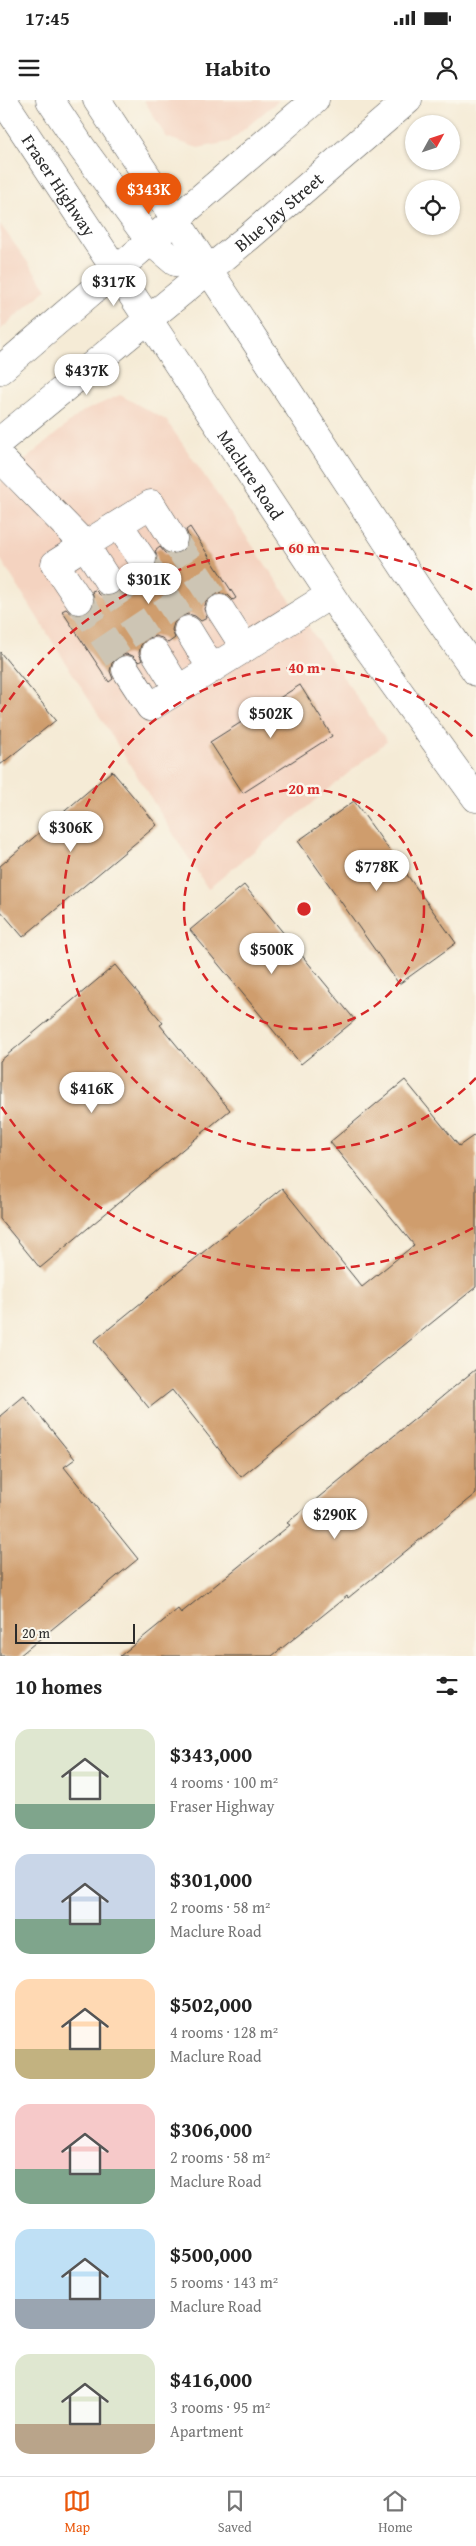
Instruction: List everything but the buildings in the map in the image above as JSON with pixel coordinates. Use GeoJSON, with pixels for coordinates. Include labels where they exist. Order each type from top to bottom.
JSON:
{"type":"FeatureCollection","features":[{"type":"Feature","properties":{"kind":"main road","name":"Fraser Highway"},"geometry":{"type":"LineString","coordinates":[[3,100],[116,271]]}},
{"type":"Feature","properties":{"kind":"main road"},"geometry":{"type":"LineString","coordinates":[[50,100],[150,242],[175,262],[208,270]]}},
{"type":"Feature","properties":{"kind":"main road"},"geometry":{"type":"LineString","coordinates":[[97,100],[412,580],[476,672]]}},
{"type":"Feature","properties":{"kind":"main road"},"geometry":{"type":"LineString","coordinates":[[0,370],[315,100]]}},
{"type":"Feature","properties":{"kind":"main road","name":"Blue Jay Street"},"geometry":{"type":"LineString","coordinates":[[0,440],[208,270],[408,100]]}},
{"type":"Feature","properties":{"kind":"main road","name":"Maclure Road"},"geometry":{"type":"LineString","coordinates":[[116,271],[330,595],[476,798]]}},
{"type":"Feature","properties":{"kind":"main road"},"geometry":{"type":"LineString","coordinates":[[0,458],[85,545],[108,581]]}},
{"type":"Feature","properties":{"kind":"main road"},"geometry":{"type":"LineString","coordinates":[[79,600],[55,564],[151,504],[173,539]]}},
{"type":"Feature","properties":{"kind":"main road"},"geometry":{"type":"LineString","coordinates":[[119,525],[142,560]]}},
{"type":"Feature","properties":{"kind":"main road"},"geometry":{"type":"LineString","coordinates":[[126,670],[150,707],[330,595]]}},
{"type":"Feature","properties":{"kind":"main road"},"geometry":{"type":"LineString","coordinates":[[220,609],[245,648]]}},
{"type":"Feature","properties":{"kind":"main road"},"geometry":{"type":"LineString","coordinates":[[188,630],[212,669]]}},
{"type":"Feature","properties":{"kind":"main road"},"geometry":{"type":"LineString","coordinates":[[154,652],[178,689]]}},
{"type":"Feature","properties":{"kind":"shaded area"},"geometry":{"type":"Polygon","coordinates":[[[144,100],[279,100],[229,142],[198,148],[166,137],[144,100]]]}},
{"type":"Feature","properties":{"kind":"shaded area"},"geometry":{"type":"Polygon","coordinates":[[[0,224],[47,289],[0,330],[0,224]]]}},
{"type":"Feature","properties":{"kind":"shaded area"},"geometry":{"type":"Polygon","coordinates":[[[120,395],[166,420],[387,741],[208,889],[0,558],[0,481],[82,412],[120,395]]]}},
{"type":"Feature","properties":{"kind":"tunnel"},"geometry":{"type":"LineString","coordinates":[[173,539],[220,609]]}},
{"type":"Feature","properties":{"kind":"tunnel"},"geometry":{"type":"LineString","coordinates":[[142,559],[188,630]]}},
{"type":"Feature","properties":{"kind":"tunnel"},"geometry":{"type":"LineString","coordinates":[[108,581],[155,652]]}},
{"type":"Feature","properties":{"kind":"tunnel"},"geometry":{"type":"LineString","coordinates":[[79,600],[126,670]]}}]}
